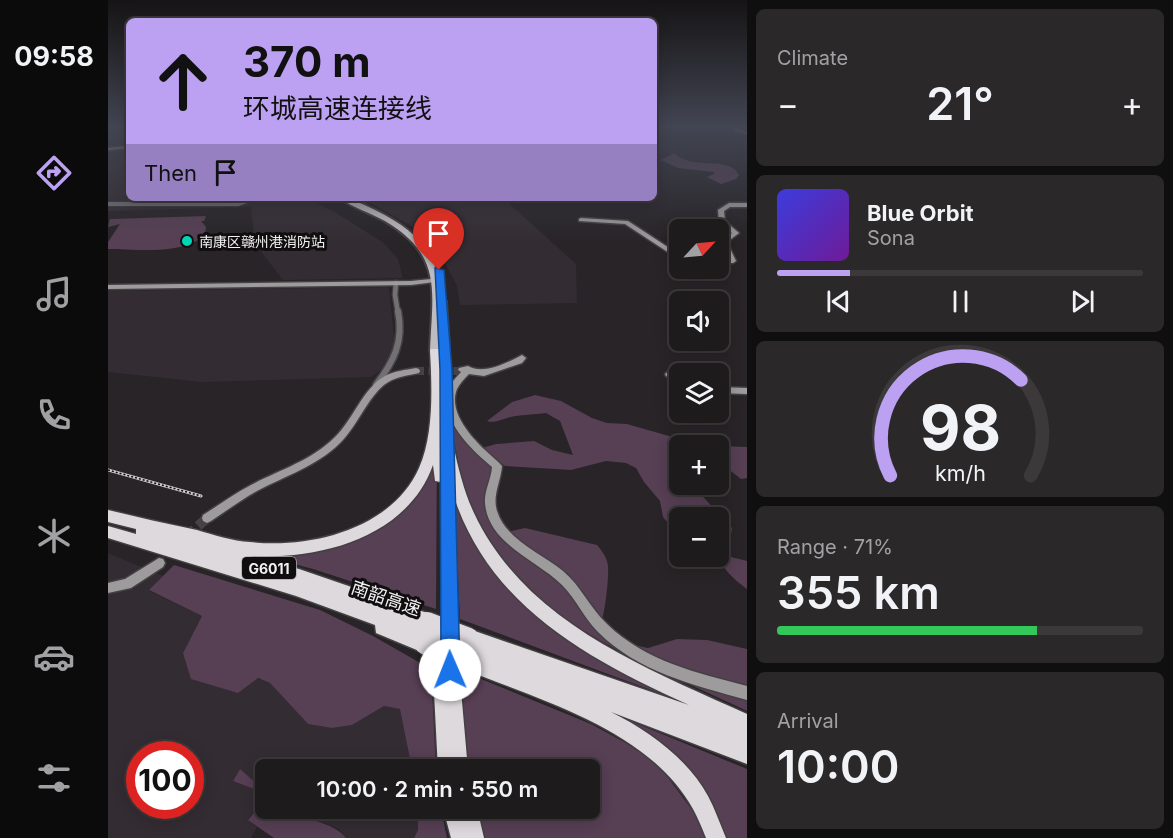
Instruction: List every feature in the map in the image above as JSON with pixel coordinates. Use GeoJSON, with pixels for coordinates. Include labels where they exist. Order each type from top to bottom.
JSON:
{"type":"FeatureCollection","features":[{"type":"Feature","properties":{"kind":"highway"},"geometry":{"type":"LineString","coordinates":[[108,516],[251,549],[292,549],[341,539],[367,528],[395,509],[413,490],[424,472],[429,456],[440,349]]}},
{"type":"Feature","properties":{"kind":"highway"},"geometry":{"type":"LineString","coordinates":[[440,349],[448,477],[451,690],[457,759]]}},
{"type":"Feature","properties":{"kind":"highway"},"geometry":{"type":"LineString","coordinates":[[435,406],[440,442],[442,648],[447,759]]}},
{"type":"Feature","properties":{"kind":"highway"},"geometry":{"type":"LineString","coordinates":[[446,438],[468,515],[479,538],[508,580],[535,608],[601,654],[747,723]]}},
{"type":"Feature","properties":{"kind":"highway","name":"南韶高速"},"geometry":{"type":"LineString","coordinates":[[108,522],[299,576],[426,634],[747,755]]}},
{"type":"Feature","properties":{"kind":"highway","name":"G6011"},"geometry":{"type":"LineString","coordinates":[[108,532],[296,589],[426,634]]}},
{"type":"Feature","properties":{"kind":"highway"},"geometry":{"type":"LineString","coordinates":[[426,634],[467,650],[632,734],[664,757],[689,784],[710,816],[716,838]]}},
{"type":"Feature","properties":{"kind":"highway","name":"南韶高速"},"geometry":{"type":"LineString","coordinates":[[467,650],[699,718],[747,738]]}},
{"type":"Feature","properties":{"kind":"highway"},"geometry":{"type":"LineString","coordinates":[[456,819],[462,838]]}},
{"type":"Feature","properties":{"kind":"highway"},"geometry":{"type":"LineString","coordinates":[[469,819],[474,838]]}},
{"type":"Feature","properties":{"kind":"main road"},"geometry":{"type":"LineString","coordinates":[[349,201],[383,217],[410,235],[430,260],[438,280]]}},
{"type":"Feature","properties":{"kind":"main road"},"geometry":{"type":"LineString","coordinates":[[357,201],[387,215],[415,234],[435,260],[438,280],[440,349]]}},
{"type":"Feature","properties":{"kind":"street"},"geometry":{"type":"LineString","coordinates":[[108,204],[238,204],[246,201]]}},
{"type":"Feature","properties":{"kind":"street"},"geometry":{"type":"LineString","coordinates":[[722,219],[721,210],[729,205],[747,205]]}},
{"type":"Feature","properties":{"kind":"street"},"geometry":{"type":"LineString","coordinates":[[581,220],[626,222],[669,251]]}},
{"type":"Feature","properties":{"kind":"street"},"geometry":{"type":"LineString","coordinates":[[729,228],[736,233],[729,238]]}},
{"type":"Feature","properties":{"kind":"street"},"geometry":{"type":"LineString","coordinates":[[108,286],[396,283],[438,280]]}},
{"type":"Feature","properties":{"kind":"street"},"geometry":{"type":"LineString","coordinates":[[207,518],[254,488],[297,469],[326,451],[355,422],[373,389],[392,362],[402,341],[394,298],[396,283]]}},
{"type":"Feature","properties":{"kind":"street"},"geometry":{"type":"LineString","coordinates":[[522,358],[484,373],[464,370],[454,385],[452,394],[452,409],[471,444],[498,468],[488,499],[492,513],[503,533],[561,576],[600,626],[615,641],[661,669],[747,693]]}},
{"type":"Feature","properties":{"kind":"street"},"geometry":{"type":"LineString","coordinates":[[373,389],[389,376],[416,371]]}},
{"type":"Feature","properties":{"kind":"street"},"geometry":{"type":"LineString","coordinates":[[729,390],[747,391]]}},
{"type":"Feature","properties":{"kind":"street"},"geometry":{"type":"LineString","coordinates":[[108,588],[127,584],[159,562]]}},
{"type":"Feature","properties":{"kind":"shaded area"},"geometry":{"type":"Polygon","coordinates":[[[108,165],[126,165],[126,201],[313,201],[384,243],[398,259],[403,278],[283,280],[255,244],[251,207],[108,211],[108,165]]]}},
{"type":"Feature","properties":{"kind":"shaded area"},"geometry":{"type":"Polygon","coordinates":[[[672,165],[727,165],[739,175],[736,179],[721,184],[707,177],[714,172],[678,168],[672,165]]]}},
{"type":"Feature","properties":{"kind":"shaded area"},"geometry":{"type":"Polygon","coordinates":[[[367,201],[506,201],[576,264],[577,303],[460,305],[457,286],[439,251],[417,229],[367,201]]]}},
{"type":"Feature","properties":{"kind":"shaded area"},"geometry":{"type":"Polygon","coordinates":[[[206,216],[204,221],[201,221],[206,227],[205,234],[185,246],[159,250],[108,249],[108,242],[120,224],[108,227],[110,219],[206,216]]]}},
{"type":"Feature","properties":{"kind":"shaded area"},"geometry":{"type":"Polygon","coordinates":[[[389,287],[395,347],[381,370],[371,377],[202,382],[108,372],[108,291],[389,287]]]}},
{"type":"Feature","properties":{"kind":"shaded area"},"geometry":{"type":"Polygon","coordinates":[[[535,395],[561,401],[592,418],[607,423],[627,424],[669,436],[669,495],[701,495],[712,507],[669,507],[669,524],[663,517],[660,501],[636,468],[626,463],[606,461],[571,470],[505,466],[482,448],[496,444],[534,441],[552,450],[573,455],[560,421],[546,413],[487,421],[512,402],[535,395]]]}},
{"type":"Feature","properties":{"kind":"shaded area"},"geometry":{"type":"Polygon","coordinates":[[[456,417],[497,466],[488,499],[503,533],[525,528],[597,545],[608,566],[604,614],[600,626],[615,641],[648,648],[677,639],[707,640],[747,649],[747,711],[601,641],[547,605],[516,577],[488,545],[473,517],[449,421],[456,417]]]}},
{"type":"Feature","properties":{"kind":"shaded area"},"geometry":{"type":"Polygon","coordinates":[[[729,446],[747,447],[747,478],[741,479],[729,470],[729,446]]]}},
{"type":"Feature","properties":{"kind":"shaded area"},"geometry":{"type":"Polygon","coordinates":[[[437,448],[436,609],[313,569],[256,554],[307,553],[403,509],[437,448]]]}},
{"type":"Feature","properties":{"kind":"shaded area"},"geometry":{"type":"Polygon","coordinates":[[[453,482],[461,517],[471,537],[508,588],[531,611],[556,632],[582,649],[639,680],[699,708],[460,619],[453,482]]]}},
{"type":"Feature","properties":{"kind":"shaded area"},"geometry":{"type":"Polygon","coordinates":[[[108,553],[163,576],[149,591],[202,616],[183,653],[270,683],[308,724],[332,728],[352,725],[384,706],[401,709],[410,759],[255,759],[255,782],[240,769],[233,781],[255,791],[255,811],[248,819],[257,827],[251,838],[108,838],[108,553]]]}},
{"type":"Feature","properties":{"kind":"shaded area"},"geometry":{"type":"Polygon","coordinates":[[[729,556],[747,561],[747,589],[734,578],[724,567],[729,567],[729,556]]]}},
{"type":"Feature","properties":{"kind":"shaded area"},"geometry":{"type":"Polygon","coordinates":[[[174,565],[320,610],[373,636],[431,669],[436,759],[410,759],[400,709],[384,706],[352,725],[332,728],[308,724],[270,683],[258,678],[238,693],[191,679],[183,653],[202,616],[149,590],[174,565]]]}},
{"type":"Feature","properties":{"kind":"shaded area"},"geometry":{"type":"Polygon","coordinates":[[[459,670],[591,724],[658,764],[704,826],[707,838],[485,838],[478,819],[600,819],[600,759],[466,759],[459,670]]]}},
{"type":"Feature","properties":{"kind":"shaded area"},"geometry":{"type":"Polygon","coordinates":[[[594,706],[747,769],[747,838],[727,838],[707,795],[594,706]]]}},
{"type":"Feature","properties":{"kind":"shaded area"},"geometry":{"type":"Polygon","coordinates":[[[240,769],[255,782],[255,791],[254,789],[233,781],[240,769]]]}},
{"type":"Feature","properties":{"kind":"shaded area"},"geometry":{"type":"Polygon","coordinates":[[[255,812],[255,819],[314,819],[335,828],[346,838],[274,838],[248,820],[255,812]]]}},
{"type":"Feature","properties":{"kind":"shaded area"},"geometry":{"type":"Polygon","coordinates":[[[313,819],[418,819],[418,830],[414,838],[346,838],[339,829],[313,819]]]}},
{"type":"Feature","properties":{"kind":"shaded area"},"geometry":{"type":"Polygon","coordinates":[[[418,819],[443,819],[447,838],[414,838],[418,830],[418,819]]]}},
{"type":"Feature","properties":{"kind":"tunnel"},"geometry":{"type":"LineString","coordinates":[[416,371],[460,371]]}},
{"type":"Feature","properties":{"kind":"tunnel"},"geometry":{"type":"LineString","coordinates":[[187,536],[207,518]]}},
{"type":"Feature","properties":{"kind":"railway"},"geometry":{"type":"LineString","coordinates":[[108,470],[201,496]]}},
{"type":"Feature","properties":{"kind":"place","name":"南康区赣州港消防站"},"geometry":{"type":"Point","coordinates":[187,241]}},
{"type":"Feature","properties":{"kind":"route"},"geometry":{"type":"LineString","coordinates":[[439,270],[446,370],[450,670]]}}]}
